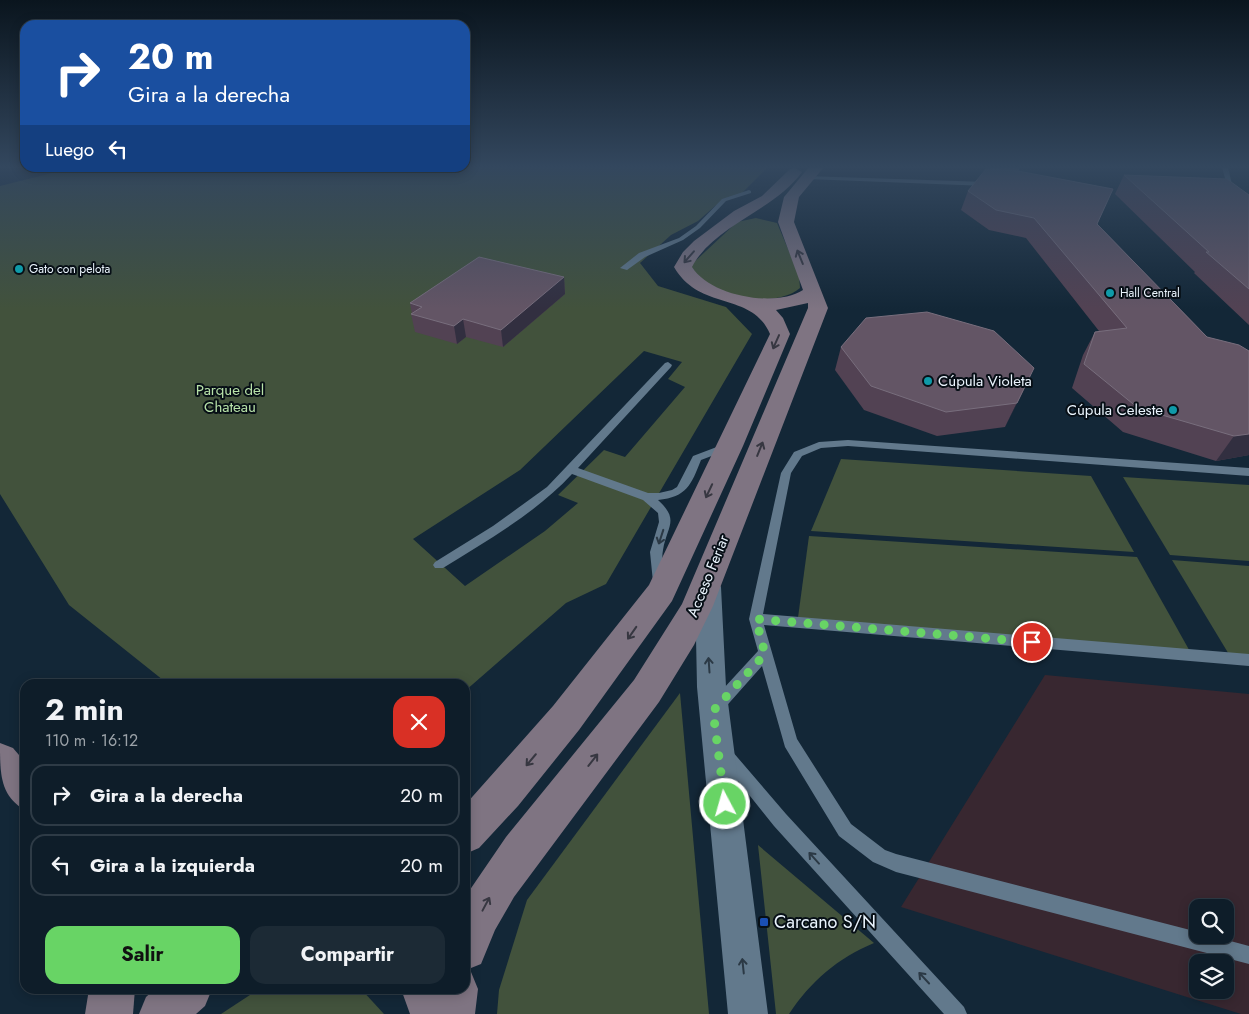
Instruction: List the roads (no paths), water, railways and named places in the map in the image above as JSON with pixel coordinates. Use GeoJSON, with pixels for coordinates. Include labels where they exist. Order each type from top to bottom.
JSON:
{"type":"FeatureCollection","features":[{"type":"Feature","properties":{"kind":"main road"},"geometry":{"type":"LineString","coordinates":[[470,829],[504,792],[566,718],[625,642],[660,592],[730,446],[780,334],[773,318],[755,305],[707,290],[689,277],[683,267],[684,263],[700,245],[740,214]]}},
{"type":"Feature","properties":{"kind":"main road"},"geometry":{"type":"LineString","coordinates":[[747,214],[762,215],[786,222],[787,214]]}},
{"type":"Feature","properties":{"kind":"main road","name":"Acceso Feriar"},"geometry":{"type":"LineString","coordinates":[[470,937],[488,899],[512,863],[658,673],[686,630],[818,308],[814,292],[786,222]]}},
{"type":"Feature","properties":{"kind":"main road"},"geometry":{"type":"LineString","coordinates":[[755,305],[784,304],[799,300],[814,292]]}},
{"type":"Feature","properties":{"kind":"main road"},"geometry":{"type":"LineString","coordinates":[[0,761],[20,786]]}},
{"type":"Feature","properties":{"kind":"main road"},"geometry":{"type":"LineString","coordinates":[[109,1014],[111,994]]}},
{"type":"Feature","properties":{"kind":"main road"},"geometry":{"type":"LineString","coordinates":[[163,1014],[183,994]]}},
{"type":"Feature","properties":{"kind":"main road"},"geometry":{"type":"LineString","coordinates":[[426,994],[434,1014]]}},
{"type":"Feature","properties":{"kind":"main road"},"geometry":{"type":"LineString","coordinates":[[451,1014],[453,994]]}},
{"type":"Feature","properties":{"kind":"street"},"geometry":{"type":"LineString","coordinates":[[708,575],[707,634],[713,711],[719,747],[748,1014]]}},
{"type":"Feature","properties":{"kind":"lane"},"geometry":{"type":"LineString","coordinates":[[624,268],[642,255],[681,239],[698,227],[710,214]]}},
{"type":"Feature","properties":{"kind":"lane"},"geometry":{"type":"LineString","coordinates":[[439,565],[497,529],[551,490],[668,365]]}},
{"type":"Feature","properties":{"kind":"lane"},"geometry":{"type":"LineString","coordinates":[[1249,472],[848,443],[819,445],[798,454],[786,473],[756,619],[790,742],[845,830],[878,856],[896,863],[1249,955]]}},
{"type":"Feature","properties":{"kind":"lane"},"geometry":{"type":"LineString","coordinates":[[646,497],[671,496],[683,488],[697,458],[730,446]]}},
{"type":"Feature","properties":{"kind":"lane"},"geometry":{"type":"LineString","coordinates":[[570,469],[646,497],[664,512],[665,522],[656,552],[660,592]]}},
{"type":"Feature","properties":{"kind":"lane"},"geometry":{"type":"LineString","coordinates":[[756,619],[1249,660]]}},
{"type":"Feature","properties":{"kind":"lane"},"geometry":{"type":"LineString","coordinates":[[713,711],[765,654]]}},
{"type":"Feature","properties":{"kind":"lane"},"geometry":{"type":"LineString","coordinates":[[719,747],[787,828],[957,1014]]}},
{"type":"Feature","properties":{"kind":"place","name":"Gato con pelota"},"geometry":{"type":"Point","coordinates":[19,269]}},
{"type":"Feature","properties":{"kind":"place","name":"Hall Central"},"geometry":{"type":"Point","coordinates":[1110,293]}},
{"type":"Feature","properties":{"kind":"place","name":"Cúpula Violeta"},"geometry":{"type":"Point","coordinates":[928,381]}},
{"type":"Feature","properties":{"kind":"place","name":"Cúpula Celeste"},"geometry":{"type":"Point","coordinates":[1173,410]}},
{"type":"Feature","properties":{"kind":"place","name":"Carcano S/N"},"geometry":{"type":"Point","coordinates":[764,922]}},
{"type":"Feature","properties":{"kind":"park label","name":"Parque del Chateau"},"geometry":{"type":"Point","coordinates":[230,398]}}]}
